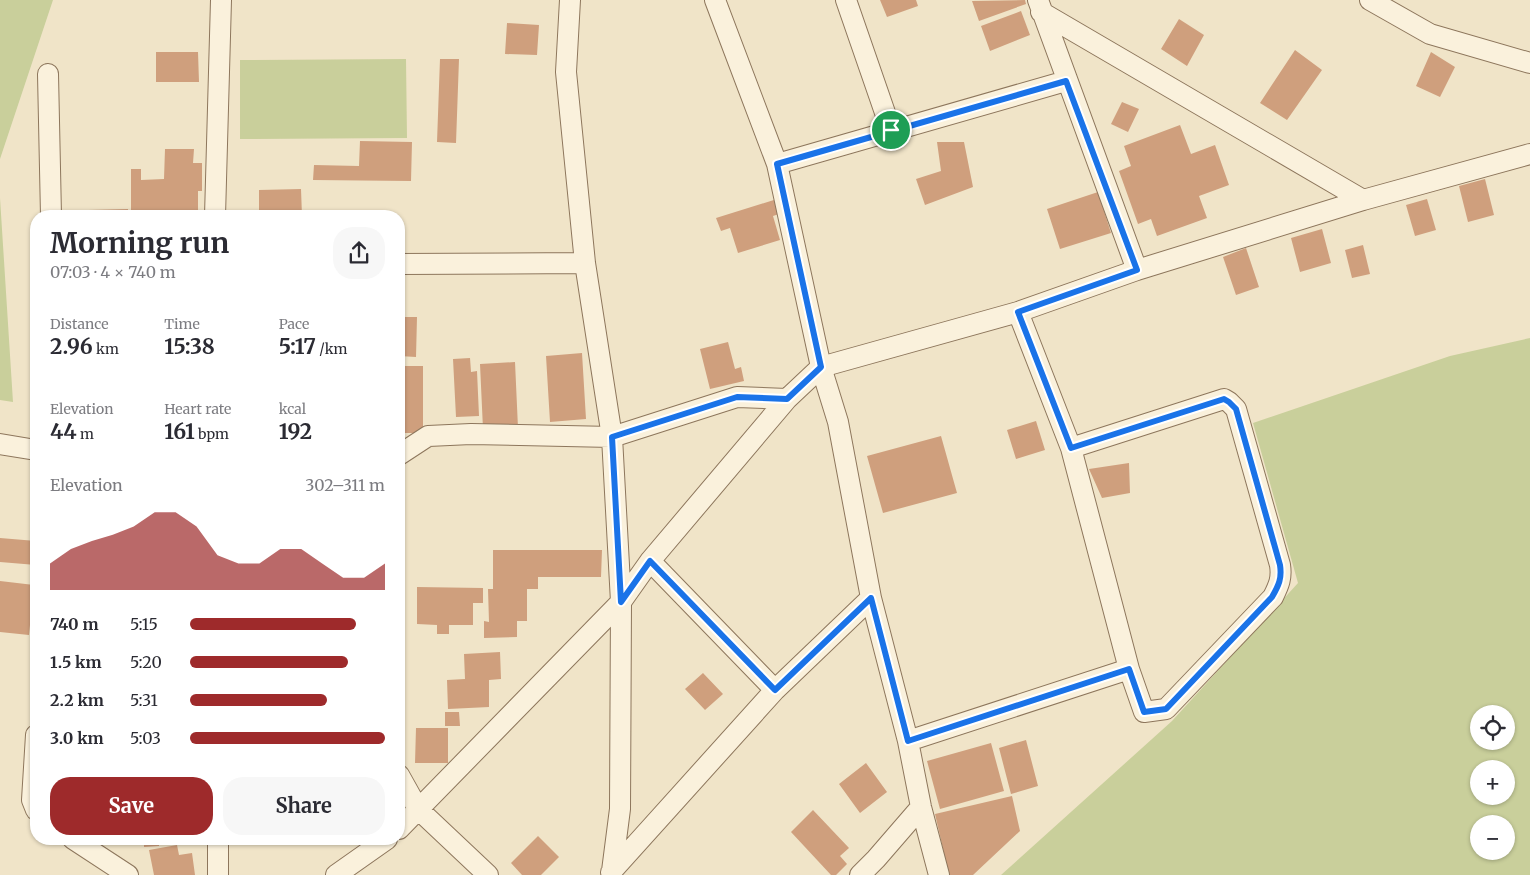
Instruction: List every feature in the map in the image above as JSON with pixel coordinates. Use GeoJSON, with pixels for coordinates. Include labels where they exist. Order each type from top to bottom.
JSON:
{"type":"FeatureCollection","features":[{"type":"Feature","properties":{"kind":"street"},"geometry":{"type":"LineString","coordinates":[[215,210],[221,0]]}},
{"type":"Feature","properties":{"kind":"street"},"geometry":{"type":"LineString","coordinates":[[570,0],[566,72],[585,263],[612,437],[621,602],[620,808],[610,873]]}},
{"type":"Feature","properties":{"kind":"street"},"geometry":{"type":"LineString","coordinates":[[715,0],[777,164],[821,367],[838,422],[871,598],[908,741],[921,807],[939,875]]}},
{"type":"Feature","properties":{"kind":"street"},"geometry":{"type":"LineString","coordinates":[[846,0],[891,130]]}},
{"type":"Feature","properties":{"kind":"street"},"geometry":{"type":"LineString","coordinates":[[1370,0],[1430,34],[1530,63]]}},
{"type":"Feature","properties":{"kind":"street"},"geometry":{"type":"LineString","coordinates":[[1040,6],[1137,270]]}},
{"type":"Feature","properties":{"kind":"street"},"geometry":{"type":"LineString","coordinates":[[1040,6],[1363,200]]}},
{"type":"Feature","properties":{"kind":"street"},"geometry":{"type":"LineString","coordinates":[[48,74],[51,210]]}},
{"type":"Feature","properties":{"kind":"street"},"geometry":{"type":"LineString","coordinates":[[777,164],[1066,81]]}},
{"type":"Feature","properties":{"kind":"street"},"geometry":{"type":"LineString","coordinates":[[405,823],[621,602],[650,561],[787,399],[821,367],[1018,312],[1137,270],[1363,200],[1530,154]]}},
{"type":"Feature","properties":{"kind":"street"},"geometry":{"type":"LineString","coordinates":[[405,264],[585,263]]}},
{"type":"Feature","properties":{"kind":"street"},"geometry":{"type":"LineString","coordinates":[[1018,312],[1071,448],[1129,669],[1144,712],[1166,709],[1272,597],[1282,576],[1236,409],[1224,399],[1071,448]]}},
{"type":"Feature","properties":{"kind":"street"},"geometry":{"type":"LineString","coordinates":[[405,451],[428,436],[471,434],[612,437],[737,397],[787,399]]}},
{"type":"Feature","properties":{"kind":"street"},"geometry":{"type":"LineString","coordinates":[[0,444],[30,449]]}},
{"type":"Feature","properties":{"kind":"street"},"geometry":{"type":"LineString","coordinates":[[650,561],[775,690]]}},
{"type":"Feature","properties":{"kind":"street"},"geometry":{"type":"LineString","coordinates":[[610,873],[775,690],[871,598]]}},
{"type":"Feature","properties":{"kind":"street"},"geometry":{"type":"LineString","coordinates":[[908,741],[1129,669]]}},
{"type":"Feature","properties":{"kind":"street"},"geometry":{"type":"LineString","coordinates":[[405,786],[418,809],[488,875]]}},
{"type":"Feature","properties":{"kind":"street"},"geometry":{"type":"LineString","coordinates":[[860,875],[921,807]]}},
{"type":"Feature","properties":{"kind":"street"},"geometry":{"type":"LineString","coordinates":[[82,845],[128,875]]}},
{"type":"Feature","properties":{"kind":"street"},"geometry":{"type":"LineString","coordinates":[[218,845],[218,875]]}},
{"type":"Feature","properties":{"kind":"street"},"geometry":{"type":"LineString","coordinates":[[336,875],[378,845]]}},
{"type":"Feature","properties":{"kind":"green space"},"geometry":{"type":"Polygon","coordinates":[[[0,0],[53,0],[0,159],[0,0]]]}},
{"type":"Feature","properties":{"kind":"green space"},"geometry":{"type":"Polygon","coordinates":[[[406,59],[407,138],[240,139],[240,60],[406,59]]]}},
{"type":"Feature","properties":{"kind":"green space"},"geometry":{"type":"Polygon","coordinates":[[[0,198],[13,402],[0,400],[0,198]]]}},
{"type":"Feature","properties":{"kind":"green space"},"geometry":{"type":"Polygon","coordinates":[[[1530,338],[1530,875],[1001,875],[1172,721],[1298,583],[1253,423],[1450,356],[1530,338]]]}},
{"type":"Feature","properties":{"kind":"building"},"geometry":{"type":"Polygon","coordinates":[[[880,0],[916,0],[918,6],[887,17],[880,0]]]}},
{"type":"Feature","properties":{"kind":"building"},"geometry":{"type":"Polygon","coordinates":[[[1025,0],[1026,4],[979,21],[972,1],[1025,0]]]}},
{"type":"Feature","properties":{"kind":"building"},"geometry":{"type":"Polygon","coordinates":[[[1021,11],[1030,35],[990,51],[981,26],[1021,11]]]}},
{"type":"Feature","properties":{"kind":"building"},"geometry":{"type":"Polygon","coordinates":[[[1179,19],[1204,35],[1187,66],[1161,49],[1179,19]]]}},
{"type":"Feature","properties":{"kind":"building"},"geometry":{"type":"Polygon","coordinates":[[[507,23],[539,25],[537,55],[505,54],[507,23]]]}},
{"type":"Feature","properties":{"kind":"building"},"geometry":{"type":"Polygon","coordinates":[[[1295,50],[1322,70],[1287,120],[1260,103],[1295,50]]]}},
{"type":"Feature","properties":{"kind":"building"},"geometry":{"type":"Polygon","coordinates":[[[156,52],[198,52],[199,82],[156,82],[156,52]]]}},
{"type":"Feature","properties":{"kind":"building"},"geometry":{"type":"Polygon","coordinates":[[[1431,52],[1455,67],[1440,97],[1416,86],[1431,52]]]}},
{"type":"Feature","properties":{"kind":"building"},"geometry":{"type":"Polygon","coordinates":[[[440,59],[459,59],[456,143],[437,142],[440,59]]]}},
{"type":"Feature","properties":{"kind":"building"},"geometry":{"type":"Polygon","coordinates":[[[1122,102],[1139,109],[1128,132],[1111,124],[1122,102]]]}},
{"type":"Feature","properties":{"kind":"building"},"geometry":{"type":"Polygon","coordinates":[[[1180,125],[1191,154],[1215,145],[1229,185],[1199,196],[1207,218],[1157,236],[1151,219],[1138,224],[1119,171],[1131,166],[1124,146],[1180,125]]]}},
{"type":"Feature","properties":{"kind":"building"},"geometry":{"type":"Polygon","coordinates":[[[360,141],[412,142],[411,181],[313,180],[314,165],[359,166],[360,141]]]}},
{"type":"Feature","properties":{"kind":"building"},"geometry":{"type":"Polygon","coordinates":[[[937,142],[964,142],[973,187],[925,205],[916,179],[941,171],[937,142]]]}},
{"type":"Feature","properties":{"kind":"building"},"geometry":{"type":"Polygon","coordinates":[[[165,149],[194,149],[193,163],[202,163],[202,191],[198,191],[198,210],[131,210],[131,169],[141,169],[141,180],[164,179],[165,149]]]}},
{"type":"Feature","properties":{"kind":"building"},"geometry":{"type":"Polygon","coordinates":[[[1485,179],[1494,215],[1468,222],[1459,186],[1485,179]]]}},
{"type":"Feature","properties":{"kind":"building"},"geometry":{"type":"Polygon","coordinates":[[[301,189],[302,210],[259,210],[259,190],[301,189]]]}},
{"type":"Feature","properties":{"kind":"building"},"geometry":{"type":"Polygon","coordinates":[[[1098,192],[1111,233],[1060,249],[1047,209],[1098,192]]]}},
{"type":"Feature","properties":{"kind":"building"},"geometry":{"type":"Polygon","coordinates":[[[777,199],[782,213],[773,216],[780,240],[738,253],[730,228],[721,231],[716,218],[777,199]]]}},
{"type":"Feature","properties":{"kind":"building"},"geometry":{"type":"Polygon","coordinates":[[[1427,199],[1436,230],[1415,236],[1406,205],[1427,199]]]}},
{"type":"Feature","properties":{"kind":"building"},"geometry":{"type":"Polygon","coordinates":[[[128,209],[128,210],[88,210],[128,209]]]}},
{"type":"Feature","properties":{"kind":"building"},"geometry":{"type":"Polygon","coordinates":[[[1322,229],[1331,263],[1300,272],[1291,238],[1322,229]]]}},
{"type":"Feature","properties":{"kind":"building"},"geometry":{"type":"Polygon","coordinates":[[[1363,245],[1370,274],[1352,278],[1345,250],[1363,245]]]}},
{"type":"Feature","properties":{"kind":"building"},"geometry":{"type":"Polygon","coordinates":[[[1246,248],[1259,287],[1236,295],[1223,257],[1246,248]]]}},
{"type":"Feature","properties":{"kind":"building"},"geometry":{"type":"Polygon","coordinates":[[[405,317],[417,317],[416,357],[405,356],[405,317]]]}},
{"type":"Feature","properties":{"kind":"building"},"geometry":{"type":"Polygon","coordinates":[[[728,342],[735,369],[741,367],[744,381],[710,389],[700,349],[728,342]]]}},
{"type":"Feature","properties":{"kind":"building"},"geometry":{"type":"Polygon","coordinates":[[[582,353],[586,419],[550,422],[546,356],[582,353]]]}},
{"type":"Feature","properties":{"kind":"building"},"geometry":{"type":"Polygon","coordinates":[[[470,358],[471,372],[477,371],[479,416],[456,417],[453,359],[470,358]]]}},
{"type":"Feature","properties":{"kind":"building"},"geometry":{"type":"Polygon","coordinates":[[[515,362],[518,428],[483,429],[480,364],[515,362]]]}},
{"type":"Feature","properties":{"kind":"building"},"geometry":{"type":"Polygon","coordinates":[[[405,366],[423,366],[423,433],[405,433],[405,366]]]}},
{"type":"Feature","properties":{"kind":"building"},"geometry":{"type":"Polygon","coordinates":[[[1036,421],[1045,450],[1016,459],[1007,430],[1036,421]]]}},
{"type":"Feature","properties":{"kind":"building"},"geometry":{"type":"Polygon","coordinates":[[[941,436],[957,493],[883,513],[867,456],[941,436]]]}},
{"type":"Feature","properties":{"kind":"building"},"geometry":{"type":"Polygon","coordinates":[[[1129,463],[1130,493],[1102,498],[1089,469],[1129,463]]]}},
{"type":"Feature","properties":{"kind":"building"},"geometry":{"type":"Polygon","coordinates":[[[0,538],[30,540],[30,564],[0,562],[0,538]]]}},
{"type":"Feature","properties":{"kind":"building"},"geometry":{"type":"Polygon","coordinates":[[[493,550],[602,550],[601,577],[538,577],[538,589],[527,589],[527,621],[517,621],[517,637],[484,638],[484,621],[489,622],[488,589],[493,589],[493,550]]]}},
{"type":"Feature","properties":{"kind":"building"},"geometry":{"type":"Polygon","coordinates":[[[0,581],[30,585],[29,635],[0,632],[0,581]]]}},
{"type":"Feature","properties":{"kind":"building"},"geometry":{"type":"Polygon","coordinates":[[[417,587],[483,588],[483,603],[473,603],[473,625],[449,625],[449,634],[437,634],[437,625],[417,624],[417,587]]]}},
{"type":"Feature","properties":{"kind":"building"},"geometry":{"type":"Polygon","coordinates":[[[500,652],[501,679],[489,680],[489,707],[448,709],[447,680],[465,679],[464,654],[500,652]]]}},
{"type":"Feature","properties":{"kind":"building"},"geometry":{"type":"Polygon","coordinates":[[[703,673],[723,694],[705,710],[685,689],[703,673]]]}},
{"type":"Feature","properties":{"kind":"building"},"geometry":{"type":"Polygon","coordinates":[[[445,712],[459,712],[460,726],[445,726],[445,712]]]}},
{"type":"Feature","properties":{"kind":"building"},"geometry":{"type":"Polygon","coordinates":[[[416,728],[448,728],[448,763],[415,763],[416,728]]]}},
{"type":"Feature","properties":{"kind":"building"},"geometry":{"type":"Polygon","coordinates":[[[1026,740],[1038,786],[1011,794],[999,748],[1026,740]]]}},
{"type":"Feature","properties":{"kind":"building"},"geometry":{"type":"Polygon","coordinates":[[[991,743],[1004,791],[940,809],[927,761],[991,743]]]}},
{"type":"Feature","properties":{"kind":"building"},"geometry":{"type":"Polygon","coordinates":[[[866,763],[887,792],[860,813],[839,784],[866,763]]]}},
{"type":"Feature","properties":{"kind":"building"},"geometry":{"type":"Polygon","coordinates":[[[1012,796],[1020,831],[973,875],[949,875],[935,814],[1012,796]]]}},
{"type":"Feature","properties":{"kind":"building"},"geometry":{"type":"Polygon","coordinates":[[[813,810],[849,848],[840,856],[847,864],[836,875],[831,875],[791,832],[813,810]]]}},
{"type":"Feature","properties":{"kind":"building"},"geometry":{"type":"Polygon","coordinates":[[[538,836],[559,857],[541,875],[522,875],[511,863],[538,836]]]}},
{"type":"Feature","properties":{"kind":"building"},"geometry":{"type":"Polygon","coordinates":[[[144,845],[159,845],[159,846],[144,847],[144,845]]]}},
{"type":"Feature","properties":{"kind":"building"},"geometry":{"type":"Polygon","coordinates":[[[177,845],[179,855],[192,853],[195,875],[154,875],[149,850],[177,845]]]}},
{"type":"Feature","properties":{"kind":"route"},"geometry":{"type":"LineString","coordinates":[[1066,81],[1137,270],[1018,312],[1071,448],[1224,399],[1236,409],[1282,576],[1272,597],[1166,709],[1144,712],[1129,669],[908,741],[871,598],[775,690],[650,561],[621,602],[612,437],[737,397],[787,399],[821,367],[777,164],[891,130],[1066,81]]}}]}
